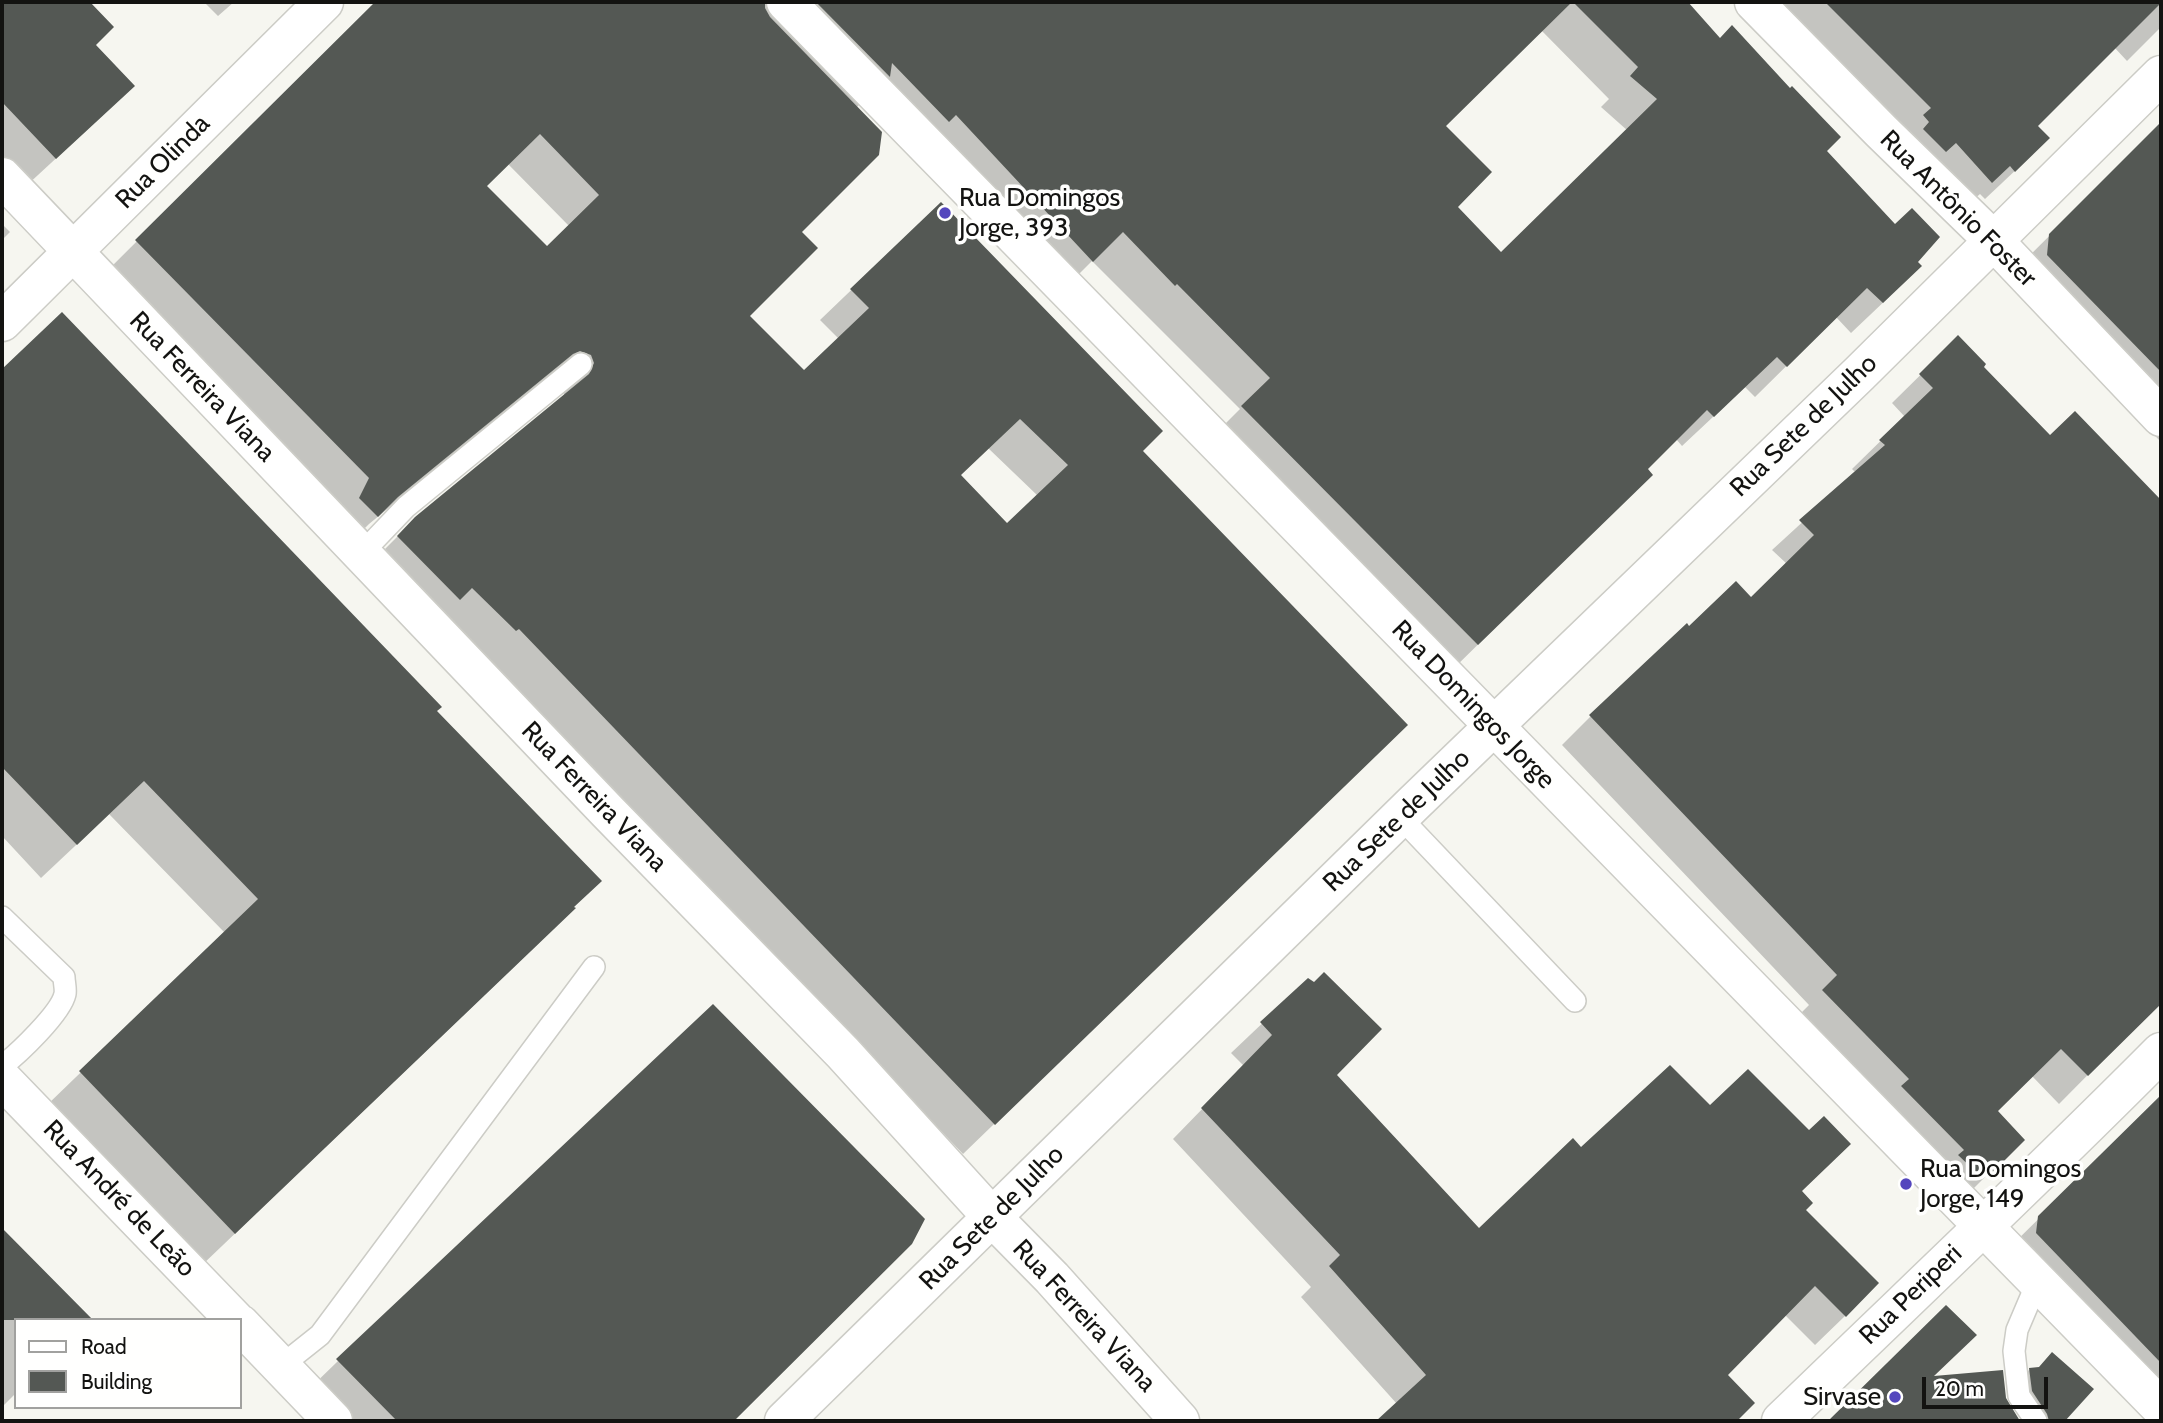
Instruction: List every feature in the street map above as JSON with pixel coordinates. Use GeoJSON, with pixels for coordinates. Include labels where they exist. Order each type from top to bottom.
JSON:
{"type":"FeatureCollection","features":[{"type":"Feature","properties":{"kind":"street","name":"Rua Olinda"},"geometry":{"type":"LineString","coordinates":[[2,322],[324,2]]}},
{"type":"Feature","properties":{"kind":"street","name":"Rua Domingos Jorge"},"geometry":{"type":"LineString","coordinates":[[786,2],[2161,1408]]}},
{"type":"Feature","properties":{"kind":"street","name":"Rua Antônio Foster"},"geometry":{"type":"LineString","coordinates":[[1754,2],[1993,240],[2161,417]]}},
{"type":"Feature","properties":{"kind":"street","name":"Rua Sete de Julho"},"geometry":{"type":"LineString","coordinates":[[784,1421],[1400,817],[1800,431],[2161,75]]}},
{"type":"Feature","properties":{"kind":"street","name":"Rua Ferreira Viana"},"geometry":{"type":"LineString","coordinates":[[2,177],[608,812],[843,1054],[992,1217],[1052,1278],[1180,1421]]}},
{"type":"Feature","properties":{"kind":"street","name":"Rua Periperi"},"geometry":{"type":"LineString","coordinates":[[1781,1421],[1981,1226],[2053,1161],[2161,1052]]}},
{"type":"Feature","properties":{"kind":"street","name":"Rua André de Leão"},"geometry":{"type":"LineString","coordinates":[[2,1079],[233,1318]]}},
{"type":"Feature","properties":{"kind":"street"},"geometry":{"type":"LineString","coordinates":[[242,1326],[334,1421]]}},
{"type":"Feature","properties":{"kind":"lane"},"geometry":{"type":"LineString","coordinates":[[362,553],[406,507],[581,364]]}},
{"type":"Feature","properties":{"kind":"lane"},"geometry":{"type":"LineString","coordinates":[[1400,817],[1574,1000]]}},
{"type":"Feature","properties":{"kind":"lane"},"geometry":{"type":"LineString","coordinates":[[2,917],[64,977],[65,995],[51,1017],[17,1055],[2,1066]]}},
{"type":"Feature","properties":{"kind":"lane"},"geometry":{"type":"LineString","coordinates":[[281,1366],[320,1335],[594,967]]}},
{"type":"Feature","properties":{"kind":"lane"},"geometry":{"type":"LineString","coordinates":[[2036,1421],[2019,1396],[2014,1351],[2017,1330],[2037,1283]]}},
{"type":"Feature","properties":{"kind":"building"},"geometry":{"type":"Polygon","coordinates":[[[2,2],[90,2],[114,27],[96,45],[135,86],[56,159],[2,102],[2,2]]]}},
{"type":"Feature","properties":{"kind":"building"},"geometry":{"type":"Polygon","coordinates":[[[375,2],[765,2],[770,17],[882,132],[879,155],[802,232],[818,248],[750,316],[804,370],[869,308],[850,289],[941,202],[1163,431],[1143,451],[1408,725],[995,1125],[519,629],[516,631],[472,588],[460,600],[397,536],[415,517],[589,374],[594,363],[591,355],[580,351],[573,354],[398,497],[378,517],[359,498],[369,478],[135,240],[375,2]],[[540,134],[487,186],[547,246],[599,195],[540,134]],[[1020,419],[961,475],[1007,523],[1068,465],[1020,419]]]}},
{"type":"Feature","properties":{"kind":"building"},"geometry":{"type":"Polygon","coordinates":[[[816,2],[1572,2],[1446,126],[1492,172],[1458,207],[1501,252],[1657,99],[1630,76],[1638,67],[1573,2],[1688,2],[1720,38],[1732,25],[1790,88],[1792,86],[1841,137],[1827,151],[1895,224],[1912,208],[1940,237],[1918,262],[1922,266],[1883,303],[1867,288],[1787,367],[1777,357],[1714,417],[1707,410],[1648,469],[1653,475],[1478,645],[1241,406],[1270,378],[1177,284],[1175,286],[1123,232],[1093,262],[956,115],[949,122],[892,63],[890,77],[816,2]]]}},
{"type":"Feature","properties":{"kind":"building"},"geometry":{"type":"Polygon","coordinates":[[[1825,2],[2161,3],[2038,126],[2050,138],[2015,172],[2010,166],[1992,183],[1956,143],[1946,152],[1923,129],[1929,122],[1923,115],[1931,108],[1825,2]]]}},
{"type":"Feature","properties":{"kind":"building"},"geometry":{"type":"Polygon","coordinates":[[[2161,122],[2161,372],[2047,255],[2049,234],[2161,122]]]}},
{"type":"Feature","properties":{"kind":"building"},"geometry":{"type":"Polygon","coordinates":[[[62,312],[442,707],[437,711],[602,881],[235,1234],[79,1071],[258,899],[144,781],[77,845],[2,767],[2,369],[62,312]]]}},
{"type":"Feature","properties":{"kind":"building"},"geometry":{"type":"Polygon","coordinates":[[[1958,335],[1986,364],[1984,367],[2050,435],[2075,411],[2161,500],[2161,1004],[2088,1076],[2061,1049],[1998,1111],[2025,1140],[1992,1173],[1977,1173],[1958,1155],[1964,1150],[1901,1086],[1909,1079],[1822,990],[1837,975],[1589,715],[1736,581],[1751,597],[1814,535],[1799,520],[1885,445],[1879,440],[1933,388],[1919,374],[1958,335]]]}},
{"type":"Feature","properties":{"kind":"building"},"geometry":{"type":"Polygon","coordinates":[[[1324,972],[1382,1029],[1337,1075],[1479,1228],[1573,1138],[1581,1147],[1670,1065],[1710,1105],[1748,1069],[1809,1130],[1824,1116],[1851,1144],[1802,1191],[1813,1203],[1806,1210],[1879,1283],[1846,1317],[1815,1286],[1728,1375],[1755,1403],[1737,1421],[1376,1421],[1426,1375],[1329,1266],[1340,1255],[1201,1108],[1272,1035],[1260,1022],[1308,978],[1314,982],[1324,972]]]}},
{"type":"Feature","properties":{"kind":"building"},"geometry":{"type":"Polygon","coordinates":[[[713,1004],[925,1219],[912,1244],[734,1421],[397,1421],[336,1359],[713,1004]]]}},
{"type":"Feature","properties":{"kind":"building"},"geometry":{"type":"Polygon","coordinates":[[[2161,1095],[2161,1363],[2036,1233],[2038,1216],[2161,1095]]]}},
{"type":"Feature","properties":{"kind":"building"},"geometry":{"type":"Polygon","coordinates":[[[2,1228],[91,1318],[2,1320],[2,1228]]]}},
{"type":"Feature","properties":{"kind":"building"},"geometry":{"type":"Polygon","coordinates":[[[1946,1305],[1977,1335],[1934,1376],[2003,1370],[2006,1398],[2020,1421],[1828,1421],[1946,1305]]]}},
{"type":"Feature","properties":{"kind":"building"},"geometry":{"type":"Polygon","coordinates":[[[2052,1352],[2094,1389],[2065,1421],[2049,1421],[2032,1391],[2029,1368],[2039,1367],[2052,1352]]]}},
{"type":"Feature","properties":{"kind":"place","name":"Rua Domingos Jorge, 393"},"geometry":{"type":"Point","coordinates":[945,213]}},
{"type":"Feature","properties":{"kind":"place","name":"Rua Domingos Jorge, 149"},"geometry":{"type":"Point","coordinates":[1906,1184]}},
{"type":"Feature","properties":{"kind":"place","name":"Sirvase"},"geometry":{"type":"Point","coordinates":[1895,1397]}}]}
